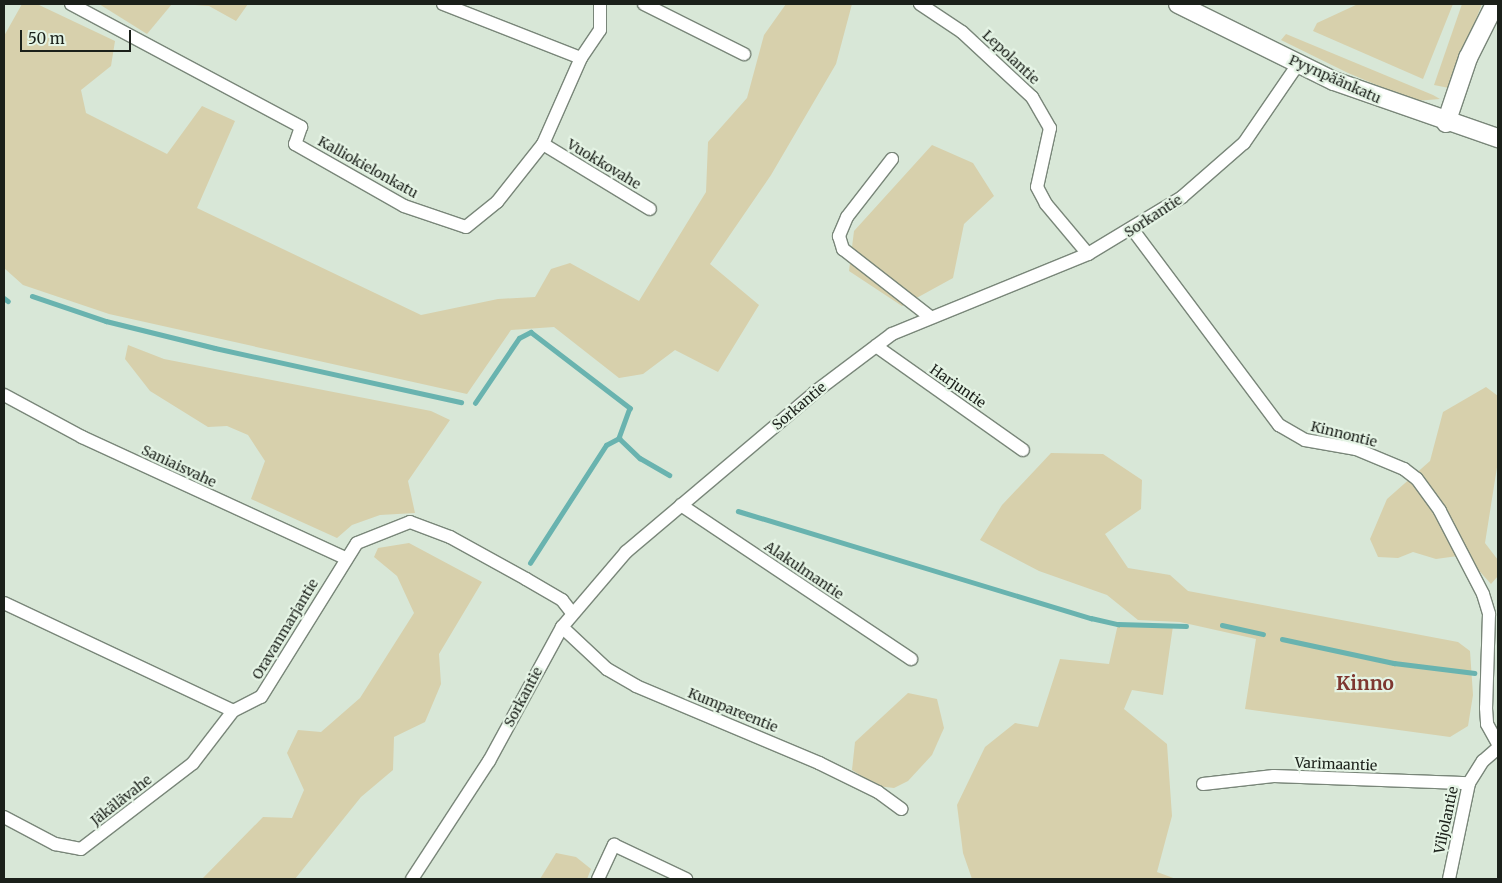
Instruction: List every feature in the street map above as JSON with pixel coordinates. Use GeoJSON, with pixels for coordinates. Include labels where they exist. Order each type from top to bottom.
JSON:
{"type":"FeatureCollection","features":[{"type":"Feature","properties":{"kind":"main road","name":"Pyynpäänkatu"},"geometry":{"type":"LineString","coordinates":[[1178,4],[1298,64],[1446,123],[1498,138]]}},
{"type":"Feature","properties":{"kind":"main road"},"geometry":{"type":"LineString","coordinates":[[1446,123],[1468,58],[1495,4]]}},
{"type":"Feature","properties":{"kind":"street","name":"Kalliokielonkatu"},"geometry":{"type":"LineString","coordinates":[[71,4],[301,127],[295,144],[404,206],[466,227],[497,202],[543,144],[581,58],[600,30],[600,4]]}},
{"type":"Feature","properties":{"kind":"street"},"geometry":{"type":"LineString","coordinates":[[443,4],[581,58]]}},
{"type":"Feature","properties":{"kind":"street"},"geometry":{"type":"LineString","coordinates":[[644,4],[744,54]]}},
{"type":"Feature","properties":{"kind":"street","name":"Lepolantie"},"geometry":{"type":"LineString","coordinates":[[920,4],[962,32],[1032,97],[1050,128],[1037,187],[1046,204],[1088,254]]}},
{"type":"Feature","properties":{"kind":"street","name":"Sorkantie"},"geometry":{"type":"LineString","coordinates":[[412,879],[489,761],[562,627],[626,552],[876,346],[929,316],[1088,254],[1133,230],[1182,197],[1244,143],[1298,64]]}},
{"type":"Feature","properties":{"kind":"street","name":"Vuokkovahe"},"geometry":{"type":"LineString","coordinates":[[543,144],[650,209]]}},
{"type":"Feature","properties":{"kind":"street"},"geometry":{"type":"LineString","coordinates":[[892,159],[847,217],[838,236],[842,249],[929,316]]}},
{"type":"Feature","properties":{"kind":"street","name":"Kinnontie"},"geometry":{"type":"LineString","coordinates":[[1133,230],[1279,425],[1305,440],[1356,449],[1404,469],[1417,479],[1440,511],[1483,594],[1489,614],[1487,724],[1498,744]]}},
{"type":"Feature","properties":{"kind":"street","name":"Harjuntie"},"geometry":{"type":"LineString","coordinates":[[876,346],[1023,450]]}},
{"type":"Feature","properties":{"kind":"street","name":"Saniaisvahe"},"geometry":{"type":"LineString","coordinates":[[4,395],[82,437],[345,558]]}},
{"type":"Feature","properties":{"kind":"street","name":"Alakulmantie"},"geometry":{"type":"LineString","coordinates":[[681,506],[911,660]]}},
{"type":"Feature","properties":{"kind":"street","name":"Oravanmarjantie"},"geometry":{"type":"LineString","coordinates":[[233,710],[261,697],[345,558],[357,543],[410,522],[450,537],[526,579],[562,600],[572,613]]}},
{"type":"Feature","properties":{"kind":"street"},"geometry":{"type":"LineString","coordinates":[[4,603],[233,710]]}},
{"type":"Feature","properties":{"kind":"street","name":"Kumpareentie"},"geometry":{"type":"LineString","coordinates":[[562,627],[607,669],[636,686],[818,763],[878,792],[901,809]]}},
{"type":"Feature","properties":{"kind":"street","name":"Jäkälävahe"},"geometry":{"type":"LineString","coordinates":[[4,817],[56,844],[81,849],[193,763],[233,710]]}},
{"type":"Feature","properties":{"kind":"street","name":"Viljolantie"},"geometry":{"type":"LineString","coordinates":[[1449,879],[1469,783],[1483,761],[1498,748]]}},
{"type":"Feature","properties":{"kind":"street","name":"Varimaantie"},"geometry":{"type":"LineString","coordinates":[[1203,784],[1274,776],[1469,783]]}},
{"type":"Feature","properties":{"kind":"street"},"geometry":{"type":"LineString","coordinates":[[598,879],[614,845],[686,879]]}},
{"type":"Feature","properties":{"kind":"shaded area"},"geometry":{"type":"Polygon","coordinates":[[[22,4],[37,4],[115,41],[111,66],[81,90],[86,113],[167,154],[202,106],[235,121],[197,208],[421,315],[498,299],[535,297],[551,269],[570,263],[639,301],[706,192],[708,142],[747,98],[764,35],[786,4],[852,4],[836,64],[771,175],[710,264],[759,305],[718,372],[675,350],[643,374],[619,378],[554,327],[511,330],[467,394],[109,314],[23,285],[4,268],[4,36],[22,4]]]}},
{"type":"Feature","properties":{"kind":"shaded area"},"geometry":{"type":"Polygon","coordinates":[[[99,4],[172,4],[147,34],[99,4]]]}},
{"type":"Feature","properties":{"kind":"shaded area"},"geometry":{"type":"Polygon","coordinates":[[[181,4],[248,4],[236,21],[209,6],[181,4]]]}},
{"type":"Feature","properties":{"kind":"shaded area"},"geometry":{"type":"Polygon","coordinates":[[[1358,4],[1453,4],[1423,79],[1313,31],[1317,23],[1358,4]]]}},
{"type":"Feature","properties":{"kind":"shaded area"},"geometry":{"type":"Polygon","coordinates":[[[1462,4],[1482,4],[1449,88],[1434,85],[1462,4]]]}},
{"type":"Feature","properties":{"kind":"shaded area"},"geometry":{"type":"Polygon","coordinates":[[[1286,34],[1440,99],[1415,101],[1348,73],[1281,40],[1286,34]]]}},
{"type":"Feature","properties":{"kind":"shaded area"},"geometry":{"type":"Polygon","coordinates":[[[932,145],[973,163],[994,196],[964,224],[953,278],[902,306],[849,271],[854,231],[932,145]]]}},
{"type":"Feature","properties":{"kind":"shaded area"},"geometry":{"type":"Polygon","coordinates":[[[128,345],[164,359],[431,411],[450,420],[408,481],[415,513],[380,515],[352,525],[337,538],[251,499],[265,461],[248,435],[227,426],[208,427],[150,391],[125,359],[128,345]]]}},
{"type":"Feature","properties":{"kind":"shaded area"},"geometry":{"type":"Polygon","coordinates":[[[1486,387],[1498,396],[1498,461],[1485,543],[1498,560],[1498,576],[1491,584],[1465,555],[1436,559],[1413,552],[1398,558],[1378,557],[1370,539],[1387,499],[1430,461],[1443,412],[1486,387]]]}},
{"type":"Feature","properties":{"kind":"shaded area"},"geometry":{"type":"Polygon","coordinates":[[[1051,453],[1103,454],[1142,480],[1141,509],[1105,534],[1128,568],[1170,575],[1188,591],[1458,642],[1470,651],[1473,695],[1468,726],[1450,737],[1245,709],[1256,639],[1180,622],[1138,620],[1107,595],[1039,571],[980,540],[1002,505],[1051,453]]]}},
{"type":"Feature","properties":{"kind":"shaded area"},"geometry":{"type":"Polygon","coordinates":[[[409,543],[482,582],[439,654],[441,684],[425,722],[394,737],[393,770],[361,797],[295,879],[202,879],[263,817],[292,818],[304,790],[287,753],[298,730],[321,732],[360,698],[414,613],[397,576],[374,557],[378,548],[409,543]]]}},
{"type":"Feature","properties":{"kind":"shaded area"},"geometry":{"type":"Polygon","coordinates":[[[1118,624],[1173,626],[1163,695],[1132,690],[1124,709],[1167,744],[1172,816],[1157,872],[1176,879],[972,879],[963,853],[957,805],[985,747],[1015,723],[1038,727],[1060,659],[1109,664],[1118,624]]]}},
{"type":"Feature","properties":{"kind":"shaded area"},"geometry":{"type":"Polygon","coordinates":[[[908,693],[937,699],[944,728],[932,755],[908,781],[894,788],[877,786],[852,770],[855,742],[908,693]]]}},
{"type":"Feature","properties":{"kind":"shaded area"},"geometry":{"type":"Polygon","coordinates":[[[556,853],[576,857],[591,869],[587,879],[540,879],[556,853]]]}},
{"type":"Feature","properties":{"kind":"waterway"},"geometry":{"type":"LineString","coordinates":[[32,296],[106,321],[215,348],[461,402]]}},
{"type":"Feature","properties":{"kind":"waterway"},"geometry":{"type":"LineString","coordinates":[[4,298],[8,301]]}},
{"type":"Feature","properties":{"kind":"waterway"},"geometry":{"type":"LineString","coordinates":[[475,403],[519,338],[531,332],[630,408],[619,438],[640,458],[669,475]]}},
{"type":"Feature","properties":{"kind":"waterway"},"geometry":{"type":"LineString","coordinates":[[530,563],[606,445],[619,438]]}},
{"type":"Feature","properties":{"kind":"waterway"},"geometry":{"type":"LineString","coordinates":[[738,511],[1091,618],[1118,624],[1186,626]]}},
{"type":"Feature","properties":{"kind":"waterway"},"geometry":{"type":"LineString","coordinates":[[1222,625],[1263,634]]}},
{"type":"Feature","properties":{"kind":"waterway"},"geometry":{"type":"LineString","coordinates":[[1282,639],[1394,663],[1474,673]]}},
{"type":"Feature","properties":{"kind":"district","name":"Kinno"},"geometry":{"type":"Point","coordinates":[1365,684]}}]}
